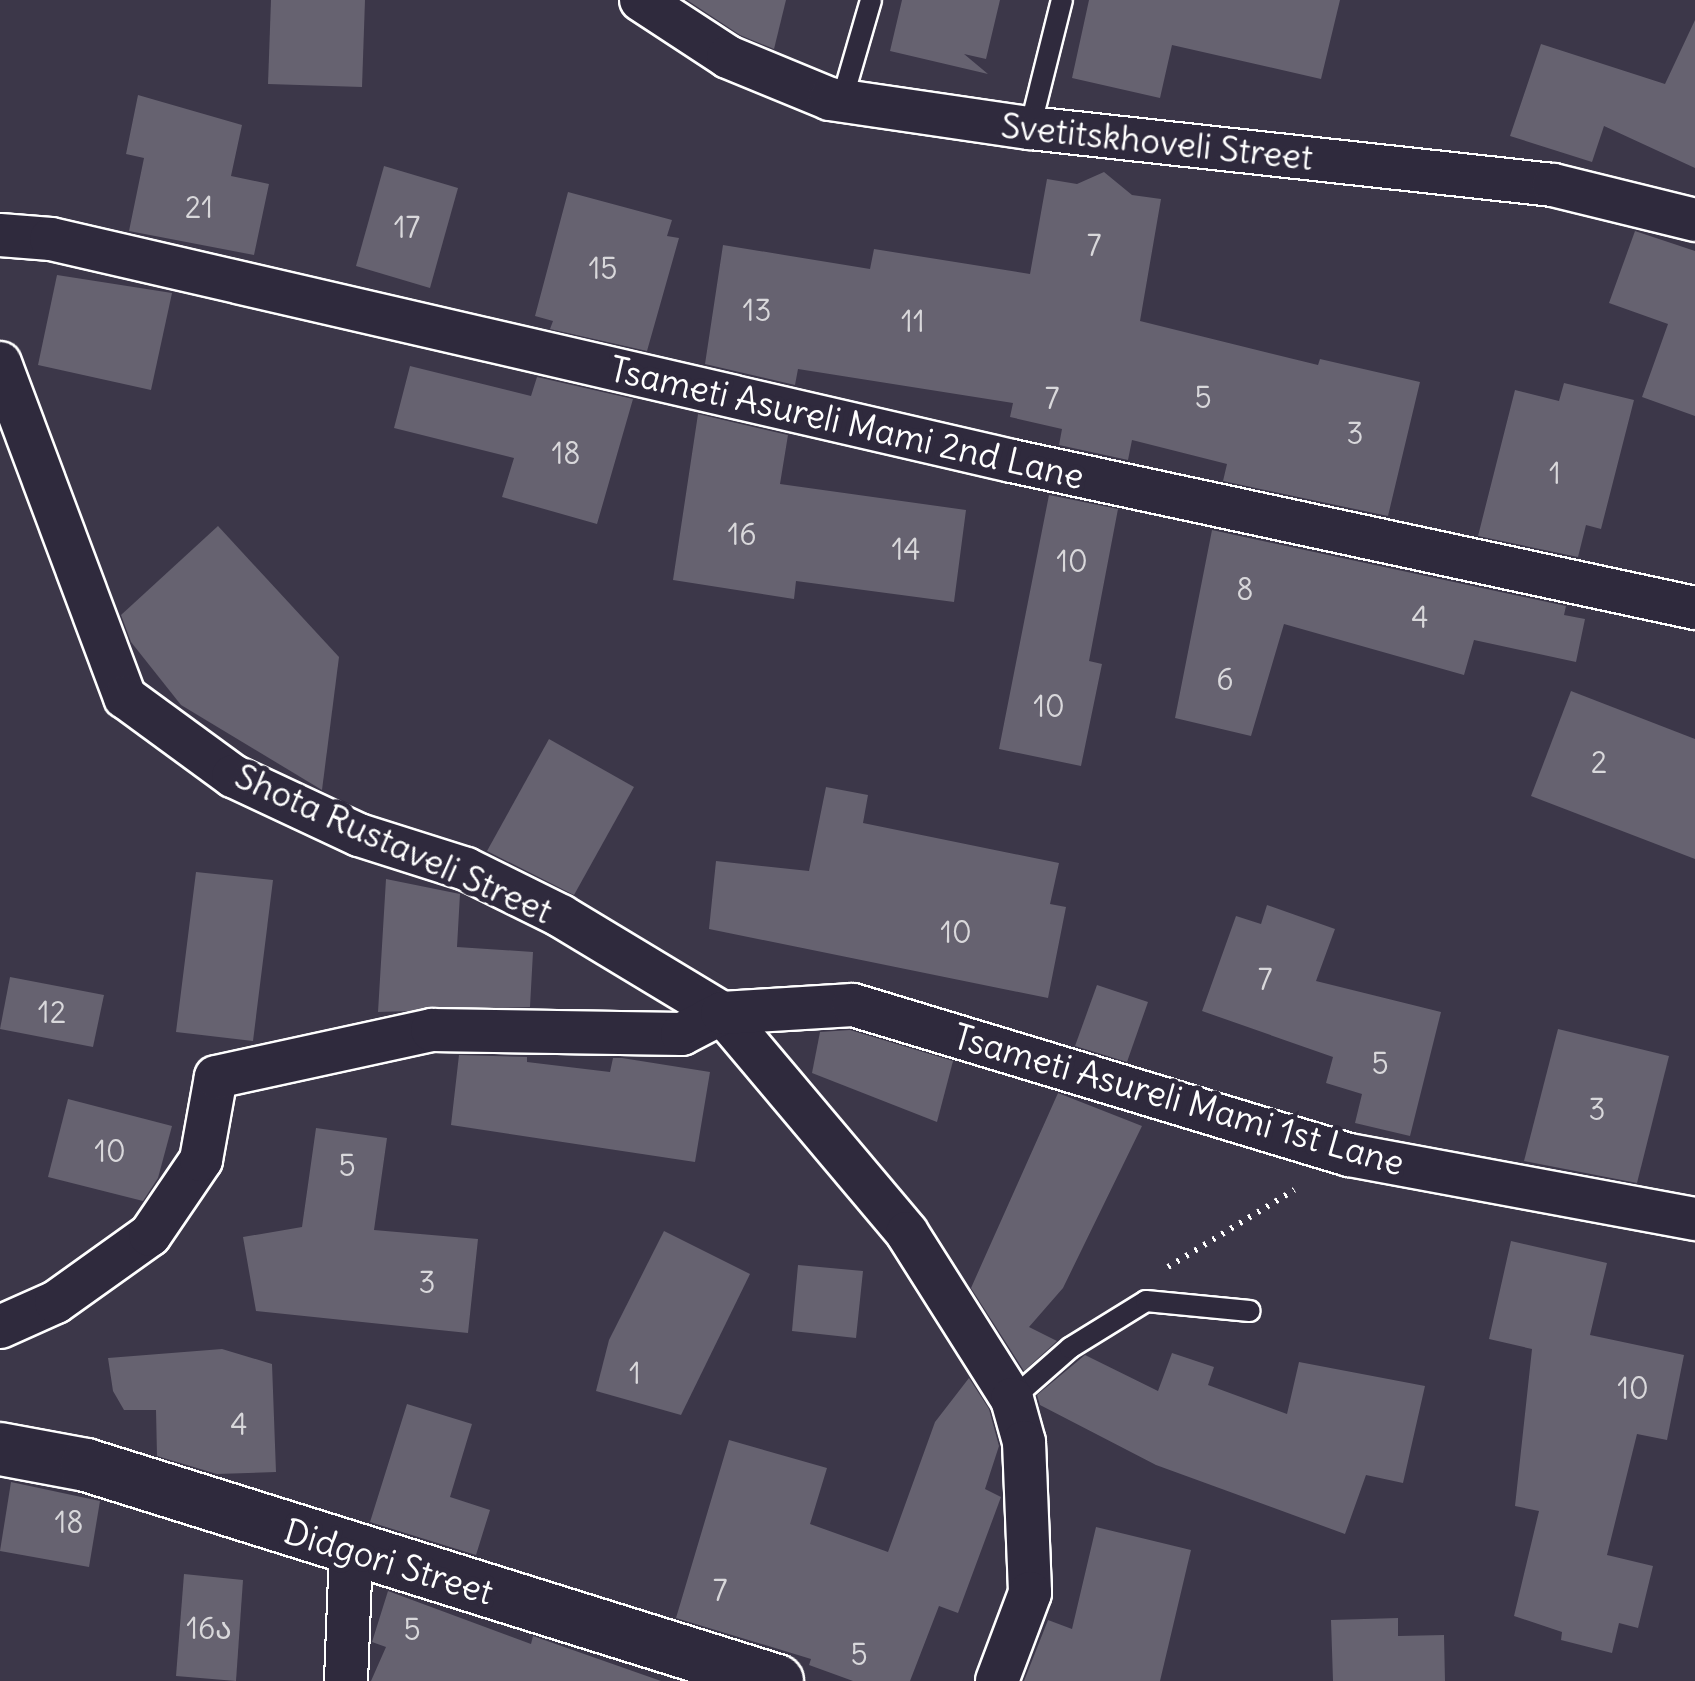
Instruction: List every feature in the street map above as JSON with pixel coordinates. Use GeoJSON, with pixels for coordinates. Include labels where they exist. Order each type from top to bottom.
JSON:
{"type":"FeatureCollection","features":[{"type":"Feature","properties":{"kind":"street","name":"Svetitskhoveli Street"},"geometry":{"type":"LineString","coordinates":[[641,0],[728,57],[842,100],[1030,128],[1552,185],[1695,220]]}},
{"type":"Feature","properties":{"kind":"street","name":"Tsameti Asureli Mami 2nd Lane"},"geometry":{"type":"LineString","coordinates":[[0,235],[51,240],[993,457],[1695,608]]}},
{"type":"Feature","properties":{"kind":"street","name":"Shota Rustaveli Street"},"geometry":{"type":"LineString","coordinates":[[0,363],[125,696],[233,776],[359,835],[482,877],[722,1013],[907,1232],[1012,1399],[1024,1442],[1030,1592],[997,1681]]}},
{"type":"Feature","properties":{"kind":"street","name":"Tsameti Asureli Mami 1st Lane"},"geometry":{"type":"LineString","coordinates":[[722,1013],[853,1005],[1362,1157],[1695,1219]]}},
{"type":"Feature","properties":{"kind":"street"},"geometry":{"type":"LineString","coordinates":[[0,1327],[56,1302],[150,1235],[202,1160],[216,1077],[432,1030],[682,1034],[722,1013]]}},
{"type":"Feature","properties":{"kind":"street","name":"Didgori Street"},"geometry":{"type":"LineString","coordinates":[[0,1449],[86,1465],[351,1551],[777,1681]]}},
{"type":"Feature","properties":{"kind":"street"},"geometry":{"type":"LineString","coordinates":[[346,1681],[351,1551]]}},
{"type":"Feature","properties":{"kind":"lane"},"geometry":{"type":"LineString","coordinates":[[842,100],[870,0]]}},
{"type":"Feature","properties":{"kind":"lane"},"geometry":{"type":"LineString","coordinates":[[1030,128],[1062,0]]}},
{"type":"Feature","properties":{"kind":"lane"},"geometry":{"type":"LineString","coordinates":[[1012,1399],[1070,1348],[1146,1301],[1250,1311]]}},
{"type":"Feature","properties":{"kind":"path"},"geometry":{"type":"LineString","coordinates":[[1146,1301],[1164,1270],[1289,1192],[1362,1157]]}},
{"type":"Feature","properties":{"kind":"building"},"geometry":{"type":"Polygon","coordinates":[[[271,0],[365,0],[362,87],[268,84],[271,0]]]}},
{"type":"Feature","properties":{"kind":"building"},"geometry":{"type":"Polygon","coordinates":[[[687,0],[786,0],[774,49],[740,35],[687,0]]]}},
{"type":"Feature","properties":{"kind":"building"},"geometry":{"type":"Polygon","coordinates":[[[902,0],[1000,0],[986,59],[964,54],[988,74],[890,51],[902,0]]]}},
{"type":"Feature","properties":{"kind":"building"},"geometry":{"type":"Polygon","coordinates":[[[1089,0],[1340,0],[1321,79],[1172,45],[1160,98],[1072,78],[1089,0]]]}},
{"type":"Feature","properties":{"kind":"building"},"geometry":{"type":"Polygon","coordinates":[[[1695,20],[1695,168],[1604,126],[1592,162],[1510,136],[1541,44],[1665,84],[1695,20]]]}},
{"type":"Feature","properties":{"kind":"building"},"geometry":{"type":"Polygon","coordinates":[[[138,95],[242,125],[231,176],[269,184],[254,255],[129,231],[144,158],[126,154],[138,95]]]}},
{"type":"Feature","properties":{"kind":"building"},"geometry":{"type":"Polygon","coordinates":[[[384,166],[458,188],[430,288],[356,266],[384,166]]]}},
{"type":"Feature","properties":{"kind":"building"},"geometry":{"type":"Polygon","coordinates":[[[1104,172],[1132,195],[1161,199],[1140,321],[1318,365],[1320,359],[1420,382],[1388,516],[1223,481],[1227,464],[1132,440],[1128,460],[1059,445],[1062,429],[1010,417],[1013,403],[798,369],[795,385],[705,364],[723,245],[870,269],[874,249],[1030,274],[1047,179],[1077,184],[1104,172]]]}},
{"type":"Feature","properties":{"kind":"building"},"geometry":{"type":"Polygon","coordinates":[[[568,192],[672,220],[667,236],[679,238],[647,351],[550,329],[553,321],[535,316],[568,192]]]}},
{"type":"Feature","properties":{"kind":"building"},"geometry":{"type":"Polygon","coordinates":[[[1635,231],[1695,251],[1695,416],[1642,397],[1668,324],[1609,303],[1635,231]]]}},
{"type":"Feature","properties":{"kind":"building"},"geometry":{"type":"Polygon","coordinates":[[[57,275],[172,293],[151,390],[38,365],[57,275]]]}},
{"type":"Feature","properties":{"kind":"building"},"geometry":{"type":"Polygon","coordinates":[[[410,366],[531,396],[537,377],[633,399],[597,524],[502,497],[514,458],[394,428],[410,366]]]}},
{"type":"Feature","properties":{"kind":"building"},"geometry":{"type":"Polygon","coordinates":[[[1564,383],[1634,400],[1601,529],[1586,525],[1578,557],[1478,536],[1515,390],[1559,401],[1564,383]]]}},
{"type":"Feature","properties":{"kind":"building"},"geometry":{"type":"Polygon","coordinates":[[[698,414],[788,435],[780,484],[966,510],[954,602],[796,581],[794,599],[673,580],[698,414]]]}},
{"type":"Feature","properties":{"kind":"building"},"geometry":{"type":"Polygon","coordinates":[[[1049,495],[1118,509],[1089,661],[1102,664],[1081,766],[999,749],[1049,495]]]}},
{"type":"Feature","properties":{"kind":"building"},"geometry":{"type":"Polygon","coordinates":[[[218,526],[339,657],[322,790],[181,705],[131,642],[121,615],[218,526]]]}},
{"type":"Feature","properties":{"kind":"building"},"geometry":{"type":"Polygon","coordinates":[[[1212,530],[1566,606],[1564,615],[1585,619],[1576,662],[1474,640],[1464,675],[1284,624],[1251,736],[1175,718],[1212,530]]]}},
{"type":"Feature","properties":{"kind":"building"},"geometry":{"type":"Polygon","coordinates":[[[1571,691],[1695,739],[1695,859],[1531,796],[1571,691]]]}},
{"type":"Feature","properties":{"kind":"building"},"geometry":{"type":"Polygon","coordinates":[[[549,739],[634,787],[574,895],[487,851],[549,739]]]}},
{"type":"Feature","properties":{"kind":"building"},"geometry":{"type":"Polygon","coordinates":[[[826,787],[868,795],[863,823],[1059,863],[1050,904],[1066,907],[1048,998],[709,929],[716,861],[809,871],[826,787]]]}},
{"type":"Feature","properties":{"kind":"building"},"geometry":{"type":"Polygon","coordinates":[[[196,872],[273,880],[253,1041],[176,1032],[196,872]]]}},
{"type":"Feature","properties":{"kind":"building"},"geometry":{"type":"Polygon","coordinates":[[[386,879],[460,894],[457,947],[533,952],[530,1007],[378,1012],[386,879]]]}},
{"type":"Feature","properties":{"kind":"building"},"geometry":{"type":"Polygon","coordinates":[[[1267,905],[1335,929],[1316,981],[1441,1012],[1410,1136],[1355,1123],[1362,1094],[1326,1083],[1333,1057],[1202,1011],[1236,916],[1261,924],[1267,905]]]}},
{"type":"Feature","properties":{"kind":"building"},"geometry":{"type":"Polygon","coordinates":[[[10,977],[104,995],[93,1047],[0,1029],[10,977]]]}},
{"type":"Feature","properties":{"kind":"building"},"geometry":{"type":"Polygon","coordinates":[[[1097,985],[1148,1002],[1127,1062],[1075,1046],[1097,985]]]}},
{"type":"Feature","properties":{"kind":"building"},"geometry":{"type":"Polygon","coordinates":[[[1558,1029],[1669,1056],[1637,1183],[1524,1161],[1558,1029]]]}},
{"type":"Feature","properties":{"kind":"building"},"geometry":{"type":"Polygon","coordinates":[[[850,1030],[953,1061],[937,1122],[812,1073],[820,1032],[850,1030]]]}},
{"type":"Feature","properties":{"kind":"building"},"geometry":{"type":"Polygon","coordinates":[[[459,1055],[527,1057],[527,1062],[610,1072],[613,1058],[622,1058],[710,1072],[695,1162],[451,1125],[459,1055]]]}},
{"type":"Feature","properties":{"kind":"building"},"geometry":{"type":"Polygon","coordinates":[[[1058,1093],[1142,1126],[1063,1288],[1029,1327],[1057,1341],[1024,1371],[971,1288],[1058,1093]]]}},
{"type":"Feature","properties":{"kind":"building"},"geometry":{"type":"Polygon","coordinates":[[[68,1099],[172,1126],[158,1178],[143,1201],[48,1177],[68,1099]]]}},
{"type":"Feature","properties":{"kind":"building"},"geometry":{"type":"Polygon","coordinates":[[[316,1128],[387,1138],[374,1230],[478,1239],[468,1333],[256,1311],[243,1237],[302,1227],[316,1128]]]}},
{"type":"Feature","properties":{"kind":"building"},"geometry":{"type":"Polygon","coordinates":[[[664,1231],[750,1274],[681,1415],[596,1391],[609,1340],[664,1231]]]}},
{"type":"Feature","properties":{"kind":"building"},"geometry":{"type":"Polygon","coordinates":[[[1511,1241],[1607,1263],[1590,1335],[1684,1355],[1667,1440],[1637,1434],[1607,1555],[1653,1566],[1638,1628],[1619,1623],[1612,1653],[1561,1640],[1562,1632],[1514,1616],[1539,1511],[1515,1506],[1532,1349],[1489,1339],[1511,1241]]]}},
{"type":"Feature","properties":{"kind":"building"},"geometry":{"type":"Polygon","coordinates":[[[798,1265],[863,1271],[856,1338],[792,1331],[798,1265]]]}},
{"type":"Feature","properties":{"kind":"building"},"geometry":{"type":"Polygon","coordinates":[[[222,1349],[272,1364],[276,1472],[217,1474],[157,1456],[156,1410],[124,1410],[113,1391],[108,1358],[222,1349]]]}},
{"type":"Feature","properties":{"kind":"building"},"geometry":{"type":"Polygon","coordinates":[[[1172,1353],[1214,1367],[1208,1385],[1287,1414],[1299,1362],[1425,1386],[1403,1483],[1366,1475],[1345,1534],[1156,1465],[1040,1405],[1037,1395],[1085,1355],[1158,1391],[1172,1353]]]}},
{"type":"Feature","properties":{"kind":"building"},"geometry":{"type":"Polygon","coordinates":[[[969,1378],[989,1409],[999,1446],[985,1489],[1001,1497],[958,1613],[939,1606],[910,1681],[853,1681],[809,1665],[811,1659],[676,1618],[729,1440],[827,1468],[810,1524],[888,1552],[935,1422],[969,1378]]]}},
{"type":"Feature","properties":{"kind":"building"},"geometry":{"type":"Polygon","coordinates":[[[407,1404],[472,1424],[450,1497],[490,1510],[476,1555],[370,1522],[407,1404]]]}},
{"type":"Feature","properties":{"kind":"building"},"geometry":{"type":"Polygon","coordinates":[[[11,1482],[100,1501],[89,1567],[0,1551],[11,1482]]]}},
{"type":"Feature","properties":{"kind":"building"},"geometry":{"type":"Polygon","coordinates":[[[1096,1527],[1191,1550],[1160,1681],[1024,1681],[1048,1620],[1072,1629],[1096,1527]]]}},
{"type":"Feature","properties":{"kind":"building"},"geometry":{"type":"Polygon","coordinates":[[[184,1574],[243,1580],[236,1681],[176,1676],[184,1574]]]}},
{"type":"Feature","properties":{"kind":"building"},"geometry":{"type":"Polygon","coordinates":[[[388,1591],[531,1644],[533,1636],[661,1681],[371,1681],[386,1647],[372,1642],[388,1591]]]}},
{"type":"Feature","properties":{"kind":"building"},"geometry":{"type":"Polygon","coordinates":[[[1398,1618],[1398,1636],[1444,1635],[1445,1681],[1333,1681],[1331,1620],[1398,1618]]]}}]}
